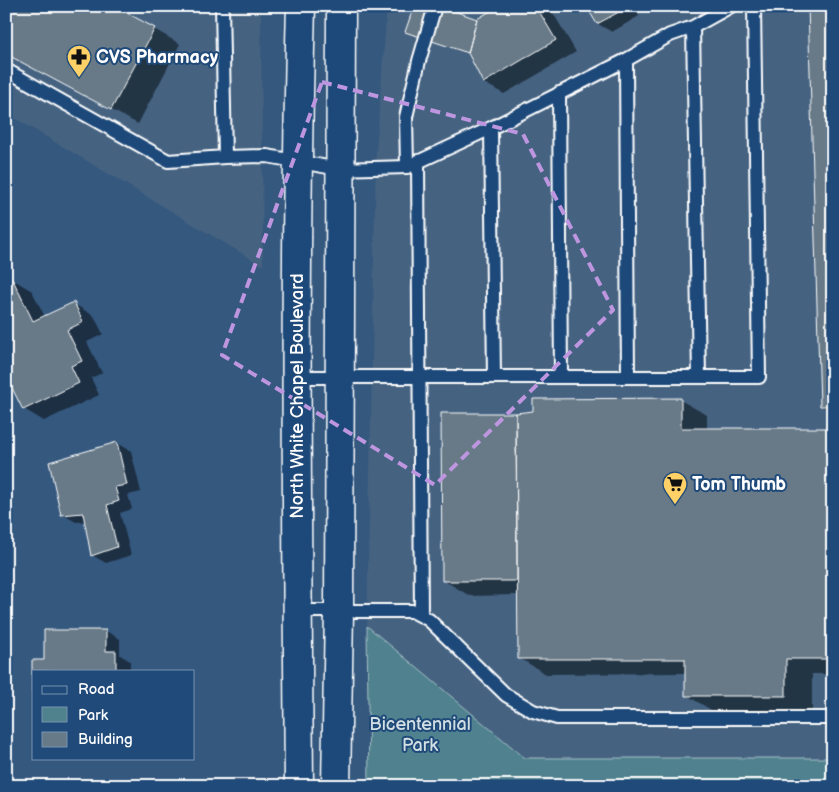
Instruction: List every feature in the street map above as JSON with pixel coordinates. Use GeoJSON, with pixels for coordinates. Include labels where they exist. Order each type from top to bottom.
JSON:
{"type":"FeatureCollection","features":[{"type":"Feature","properties":{"kind":"main road","name":"North White Chapel Boulevard"},"geometry":{"type":"LineString","coordinates":[[299,786],[296,377],[297,161],[301,6]]}},
{"type":"Feature","properties":{"kind":"main road"},"geometry":{"type":"LineString","coordinates":[[336,786],[339,611],[341,6]]}},
{"type":"Feature","properties":{"kind":"lane"},"geometry":{"type":"LineString","coordinates":[[222,6],[226,157]]}},
{"type":"Feature","properties":{"kind":"lane"},"geometry":{"type":"LineString","coordinates":[[421,616],[420,377],[413,164],[406,117],[435,6]]}},
{"type":"Feature","properties":{"kind":"lane"},"geometry":{"type":"LineString","coordinates":[[6,70],[168,161],[267,156],[339,169],[413,164],[491,128],[626,60],[670,35],[693,26],[731,6]]}},
{"type":"Feature","properties":{"kind":"lane"},"geometry":{"type":"LineString","coordinates":[[296,377],[759,377],[754,6]]}},
{"type":"Feature","properties":{"kind":"lane"},"geometry":{"type":"LineString","coordinates":[[693,26],[699,377]]}},
{"type":"Feature","properties":{"kind":"lane"},"geometry":{"type":"LineString","coordinates":[[626,60],[628,377]]}},
{"type":"Feature","properties":{"kind":"lane"},"geometry":{"type":"LineString","coordinates":[[559,93],[561,377]]}},
{"type":"Feature","properties":{"kind":"lane"},"geometry":{"type":"LineString","coordinates":[[491,128],[494,377]]}},
{"type":"Feature","properties":{"kind":"lane"},"geometry":{"type":"LineString","coordinates":[[298,611],[412,611],[429,620],[506,695],[533,711],[557,718],[833,718]]}},
{"type":"Feature","properties":{"kind":"highlighted area"},"geometry":{"type":"Polygon","coordinates":[[[322,82],[523,134],[613,310],[435,485],[222,355],[322,82]]]}},
{"type":"Feature","properties":{"kind":"shaded area"},"geometry":{"type":"Polygon","coordinates":[[[6,6],[261,6],[263,266],[6,113],[6,6]]]}},
{"type":"Feature","properties":{"kind":"shaded area"},"geometry":{"type":"Polygon","coordinates":[[[387,6],[833,6],[833,758],[525,758],[367,626],[376,151],[387,6]]]}},
{"type":"Feature","properties":{"kind":"green space","name":"Bicentennial Park"},"geometry":{"type":"Polygon","coordinates":[[[367,626],[525,758],[833,758],[833,786],[369,786],[367,626]]]}},
{"type":"Feature","properties":{"kind":"building"},"geometry":{"type":"Polygon","coordinates":[[[6,6],[114,6],[155,28],[111,110],[6,54],[6,6]]]}},
{"type":"Feature","properties":{"kind":"building"},"geometry":{"type":"Polygon","coordinates":[[[414,6],[440,6],[477,19],[468,53],[405,32],[414,6]]]}},
{"type":"Feature","properties":{"kind":"building"},"geometry":{"type":"Polygon","coordinates":[[[499,6],[536,6],[556,40],[483,83],[468,53],[477,19],[499,6]]]}},
{"type":"Feature","properties":{"kind":"building"},"geometry":{"type":"Polygon","coordinates":[[[586,6],[625,6],[626,8],[597,24],[586,6]]]}},
{"type":"Feature","properties":{"kind":"building"},"geometry":{"type":"Polygon","coordinates":[[[808,6],[833,6],[833,406],[820,406],[808,6]]]}},
{"type":"Feature","properties":{"kind":"building"},"geometry":{"type":"Polygon","coordinates":[[[12,278],[33,321],[74,302],[83,322],[67,330],[82,361],[71,366],[79,383],[23,410],[6,376],[6,280],[12,278]]]}},
{"type":"Feature","properties":{"kind":"building","name":"Tom Thumb"},"geometry":{"type":"Polygon","coordinates":[[[681,398],[681,428],[833,428],[833,659],[786,659],[786,696],[685,696],[685,659],[518,659],[516,413],[533,411],[533,399],[681,398]]]}},
{"type":"Feature","properties":{"kind":"building"},"geometry":{"type":"Polygon","coordinates":[[[441,413],[516,413],[517,581],[442,581],[441,413]]]}},
{"type":"Feature","properties":{"kind":"building"},"geometry":{"type":"Polygon","coordinates":[[[117,442],[127,485],[115,487],[119,501],[107,505],[117,547],[91,556],[83,513],[61,515],[49,462],[117,442]]]}},
{"type":"Feature","properties":{"kind":"building"},"geometry":{"type":"Polygon","coordinates":[[[44,630],[106,630],[106,651],[116,651],[116,670],[32,670],[32,660],[44,660],[44,630]]]}},
{"type":"Feature","properties":{"kind":"place","name":"CVS Pharmacy"},"geometry":{"type":"Point","coordinates":[79,78]}},
{"type":"Feature","properties":{"kind":"place","name":"Tom Thumb"},"geometry":{"type":"Point","coordinates":[675,505]}}]}
